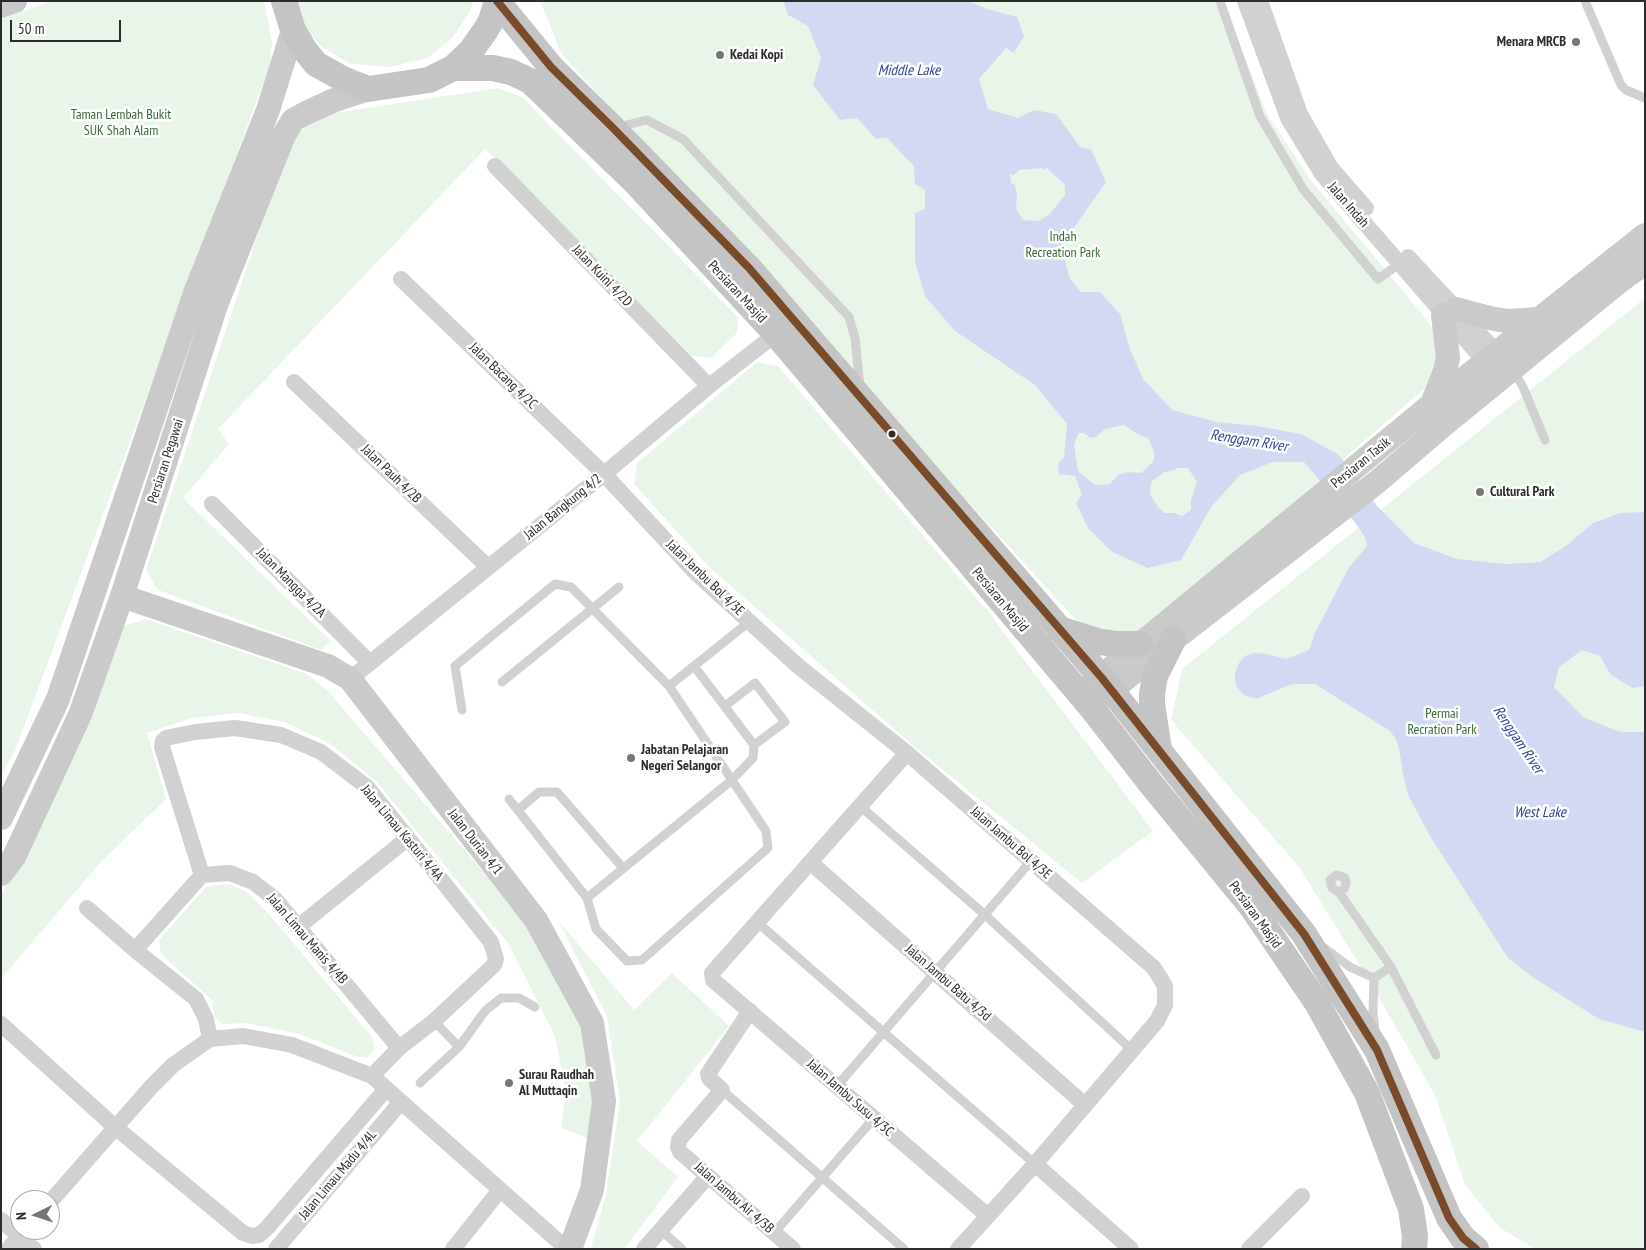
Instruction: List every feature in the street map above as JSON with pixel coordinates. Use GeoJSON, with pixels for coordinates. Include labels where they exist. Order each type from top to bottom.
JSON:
{"type":"FeatureCollection","features":[{"type":"Feature","properties":{"kind":"main road"},"geometry":{"type":"LineString","coordinates":[[1,6],[15,1]]}},
{"type":"Feature","properties":{"kind":"main road"},"geometry":{"type":"LineString","coordinates":[[284,1],[293,30],[304,49],[316,64],[343,80],[368,89],[430,80],[453,68],[471,51],[491,22],[496,1]]}},
{"type":"Feature","properties":{"kind":"main road","name":"Persiaran Masjid"},"geometry":{"type":"LineString","coordinates":[[496,1],[551,67],[749,268],[1106,684],[1304,934],[1377,1050],[1449,1218],[1463,1238],[1476,1249]]}},
{"type":"Feature","properties":{"kind":"main road","name":"Persiaran Pegawai"},"geometry":{"type":"LineString","coordinates":[[1,818],[58,699],[196,293],[268,110],[293,30]]}},
{"type":"Feature","properties":{"kind":"main road","name":"Persiaran Masjid"},"geometry":{"type":"LineString","coordinates":[[453,68],[493,68],[511,72],[530,81],[635,182],[776,334],[1085,700],[1251,906],[1317,1003],[1367,1094],[1411,1209],[1415,1236],[1414,1249]]}},
{"type":"Feature","properties":{"kind":"main road","name":"Persiaran Pegawai"},"geometry":{"type":"LineString","coordinates":[[1,874],[14,857],[80,715],[122,596],[216,305],[284,135],[293,120],[332,100],[368,89]]}},
{"type":"Feature","properties":{"kind":"main road","name":"Persiaran Tasik"},"geometry":{"type":"LineString","coordinates":[[1085,700],[1173,640],[1377,482],[1499,366],[1539,319],[1645,235]]}},
{"type":"Feature","properties":{"kind":"main road","name":"Persiaran Tasik"},"geometry":{"type":"LineString","coordinates":[[1106,684],[1140,644],[1432,405],[1499,366],[1645,263]]}},
{"type":"Feature","properties":{"kind":"main road"},"geometry":{"type":"LineString","coordinates":[[1432,405],[1448,358],[1450,312],[1508,321],[1539,319]]}},
{"type":"Feature","properties":{"kind":"main road","name":"Jalan Durian 4/1"},"geometry":{"type":"LineString","coordinates":[[122,596],[328,666],[350,679],[536,920],[592,1023],[604,1101],[592,1190],[568,1249]]}},
{"type":"Feature","properties":{"kind":"main road"},"geometry":{"type":"LineString","coordinates":[[1059,628],[1100,642],[1140,644]]}},
{"type":"Feature","properties":{"kind":"main road"},"geometry":{"type":"LineString","coordinates":[[1160,753],[1152,694],[1155,676],[1173,640]]}},
{"type":"Feature","properties":{"kind":"street","name":"Jalan Indah"},"geometry":{"type":"LineString","coordinates":[[1245,1],[1288,118],[1322,174],[1399,264],[1450,312],[1499,366]]}},
{"type":"Feature","properties":{"kind":"street","name":"Jalan Indah"},"geometry":{"type":"LineString","coordinates":[[1260,1],[1300,114],[1332,168],[1417,268],[1450,312]]}},
{"type":"Feature","properties":{"kind":"street","name":"Jalan Kuini 4/2D"},"geometry":{"type":"LineString","coordinates":[[495,166],[709,386]]}},
{"type":"Feature","properties":{"kind":"street","name":"Jalan Bacang 4/2C"},"geometry":{"type":"LineString","coordinates":[[401,279],[604,474]]}},
{"type":"Feature","properties":{"kind":"street","name":"Jalan Bangkung 4/2"},"geometry":{"type":"LineString","coordinates":[[350,679],[604,474],[709,386],[776,334]]}},
{"type":"Feature","properties":{"kind":"street","name":"Jalan Pauh 4/2B"},"geometry":{"type":"LineString","coordinates":[[294,382],[488,567]]}},
{"type":"Feature","properties":{"kind":"street","name":"Jalan Jambu Bol 4/3E"},"geometry":{"type":"LineString","coordinates":[[604,474],[696,573],[749,622],[798,666],[907,752],[1154,968],[1165,986],[1165,1005],[1157,1021],[1036,1164],[958,1249]]}},
{"type":"Feature","properties":{"kind":"street","name":"Jalan Mangga 4/2A"},"geometry":{"type":"LineString","coordinates":[[212,504],[370,663]]}},
{"type":"Feature","properties":{"kind":"street","name":"Jalan Limau Kasturi 4/4A"},"geometry":{"type":"LineString","coordinates":[[202,874],[162,747],[163,741],[166,738],[195,732],[235,728],[281,735],[321,752],[367,787],[491,942],[496,959],[494,964],[434,1021]]}},
{"type":"Feature","properties":{"kind":"street"},"geometry":{"type":"LineString","coordinates":[[757,922],[907,752]]}},
{"type":"Feature","properties":{"kind":"street"},"geometry":{"type":"LineString","coordinates":[[298,927],[408,838]]}},
{"type":"Feature","properties":{"kind":"street","name":"Jalan Jambu Batu 4/3d"},"geometry":{"type":"LineString","coordinates":[[810,862],[1085,1105]]}},
{"type":"Feature","properties":{"kind":"street","name":"Jalan Limau Manis 4/4B"},"geometry":{"type":"LineString","coordinates":[[202,874],[230,873],[253,882],[275,899],[399,1048]]}},
{"type":"Feature","properties":{"kind":"street"},"geometry":{"type":"LineString","coordinates":[[135,950],[202,874]]}},
{"type":"Feature","properties":{"kind":"street"},"geometry":{"type":"LineString","coordinates":[[87,908],[196,999],[206,1019],[210,1039]]}},
{"type":"Feature","properties":{"kind":"street","name":"Jalan Jambu Susu 4/3C"},"geometry":{"type":"LineString","coordinates":[[757,922],[712,973],[713,980],[988,1216]]}},
{"type":"Feature","properties":{"kind":"street"},"geometry":{"type":"LineString","coordinates":[[722,1090],[709,1078],[708,1074],[750,1011]]}},
{"type":"Feature","properties":{"kind":"street"},"geometry":{"type":"LineString","coordinates":[[372,1076],[399,1048],[434,1021]]}},
{"type":"Feature","properties":{"kind":"street"},"geometry":{"type":"LineString","coordinates":[[1,1024],[115,1127],[243,1233],[252,1236],[259,1235],[267,1228],[386,1089]]}},
{"type":"Feature","properties":{"kind":"street"},"geometry":{"type":"LineString","coordinates":[[60,1190],[151,1087],[174,1065],[210,1039],[243,1036],[292,1045],[372,1076],[568,1249]]}},
{"type":"Feature","properties":{"kind":"street","name":"Jalan Jambu Air 4/3B"},"geometry":{"type":"LineString","coordinates":[[722,1090],[679,1140],[678,1147],[680,1152],[793,1249]]}},
{"type":"Feature","properties":{"kind":"street","name":"Jalan Limau Madu 4/4L"},"geometry":{"type":"LineString","coordinates":[[276,1249],[400,1102]]}},
{"type":"Feature","properties":{"kind":"street"},"geometry":{"type":"LineString","coordinates":[[1036,1164],[1131,1249]]}},
{"type":"Feature","properties":{"kind":"street"},"geometry":{"type":"LineString","coordinates":[[644,1249],[708,1176]]}},
{"type":"Feature","properties":{"kind":"street"},"geometry":{"type":"LineString","coordinates":[[453,1249],[500,1190]]}},
{"type":"Feature","properties":{"kind":"street"},"geometry":{"type":"LineString","coordinates":[[1249,1249],[1302,1196]]}},
{"type":"Feature","properties":{"kind":"lane"},"geometry":{"type":"LineString","coordinates":[[1220,1],[1260,116],[1303,189],[1378,279],[1399,264]]}},
{"type":"Feature","properties":{"kind":"lane"},"geometry":{"type":"LineString","coordinates":[[1585,1],[1621,85],[1626,90],[1645,98]]}},
{"type":"Feature","properties":{"kind":"lane"},"geometry":{"type":"LineString","coordinates":[[613,128],[647,120],[683,139],[849,317],[855,338],[862,400]]}},
{"type":"Feature","properties":{"kind":"lane"},"geometry":{"type":"LineString","coordinates":[[1499,366],[1524,387],[1545,440]]}},
{"type":"Feature","properties":{"kind":"lane"},"geometry":{"type":"LineString","coordinates":[[462,710],[455,666],[555,584],[570,587],[669,686],[766,831],[768,848],[642,960],[628,961],[596,929],[587,898],[509,799]]}},
{"type":"Feature","properties":{"kind":"lane"},"geometry":{"type":"LineString","coordinates":[[502,682],[619,587]]}},
{"type":"Feature","properties":{"kind":"lane"},"geometry":{"type":"LineString","coordinates":[[669,686],[749,622]]}},
{"type":"Feature","properties":{"kind":"lane"},"geometry":{"type":"LineString","coordinates":[[587,898],[732,780],[753,758],[754,745],[694,666]]}},
{"type":"Feature","properties":{"kind":"lane"},"geometry":{"type":"LineString","coordinates":[[725,706],[755,683],[785,722],[754,745]]}},
{"type":"Feature","properties":{"kind":"lane"},"geometry":{"type":"LineString","coordinates":[[518,810],[539,792],[558,792],[624,868]]}},
{"type":"Feature","properties":{"kind":"lane"},"geometry":{"type":"LineString","coordinates":[[860,806],[984,914],[1132,1050]]}},
{"type":"Feature","properties":{"kind":"lane"},"geometry":{"type":"LineString","coordinates":[[837,1086],[1030,860]]}},
{"type":"Feature","properties":{"kind":"lane"},"geometry":{"type":"LineString","coordinates":[[1339,892],[1391,966],[1436,1055]]}},
{"type":"Feature","properties":{"kind":"lane"},"geometry":{"type":"LineString","coordinates":[[757,922],[1036,1164]]}},
{"type":"Feature","properties":{"kind":"lane"},"geometry":{"type":"LineString","coordinates":[[1304,934],[1350,967],[1374,978]]}},
{"type":"Feature","properties":{"kind":"lane"},"geometry":{"type":"LineString","coordinates":[[1374,978],[1391,966]]}},
{"type":"Feature","properties":{"kind":"lane"},"geometry":{"type":"LineString","coordinates":[[1374,978],[1373,1012],[1377,1050]]}},
{"type":"Feature","properties":{"kind":"lane"},"geometry":{"type":"LineString","coordinates":[[420,1082],[459,1047],[485,1011],[501,998],[519,998],[534,1007]]}},
{"type":"Feature","properties":{"kind":"lane"},"geometry":{"type":"LineString","coordinates":[[434,1021],[459,1047]]}},
{"type":"Feature","properties":{"kind":"lane"},"geometry":{"type":"LineString","coordinates":[[722,1090],[904,1249]]}},
{"type":"Feature","properties":{"kind":"lane"},"geometry":{"type":"LineString","coordinates":[[774,1233],[874,1118]]}},
{"type":"Feature","properties":{"kind":"lane"},"geometry":{"type":"LineString","coordinates":[[661,1230],[682,1249]]}},
{"type":"Feature","properties":{"kind":"green space","name":"Taman Lembah Bukit SUK Shah Alam"},"geometry":{"type":"Polygon","coordinates":[[[51,1],[264,1],[272,41],[270,65],[15,751],[1,776],[1,19],[51,1]]]}},
{"type":"Feature","properties":{"kind":"green space"},"geometry":{"type":"Polygon","coordinates":[[[290,1],[473,1],[470,11],[452,38],[428,58],[389,67],[351,64],[322,47],[303,26],[290,1]]]}},
{"type":"Feature","properties":{"kind":"green space","name":"Indah Recreation Park"},"geometry":{"type":"Polygon","coordinates":[[[540,1],[1223,1],[1267,114],[1310,179],[1427,320],[1437,337],[1436,365],[1425,388],[1141,636],[1118,642],[1077,621],[561,53],[540,1]]]}},
{"type":"Feature","properties":{"kind":"green space"},"geometry":{"type":"Polygon","coordinates":[[[498,88],[522,97],[738,317],[737,333],[711,358],[692,356],[485,149],[218,429],[229,444],[183,498],[331,641],[321,650],[158,590],[146,570],[289,140],[321,115],[498,88]]]}},
{"type":"Feature","properties":{"kind":"green space","name":"Permai Recration Park"},"geometry":{"type":"Polygon","coordinates":[[[1645,298],[1645,1249],[1535,1249],[1500,1228],[1465,1185],[1435,1095],[1364,972],[1299,867],[1171,720],[1182,669],[1645,298]]]}},
{"type":"Feature","properties":{"kind":"green space"},"geometry":{"type":"Polygon","coordinates":[[[757,362],[778,366],[986,609],[1153,831],[1082,883],[910,743],[708,566],[634,484],[637,463],[757,362]]]}},
{"type":"Feature","properties":{"kind":"green space"},"geometry":{"type":"Polygon","coordinates":[[[146,619],[307,674],[328,691],[527,923],[581,1028],[594,1101],[587,1138],[561,1128],[566,1091],[555,1036],[508,943],[376,781],[328,742],[283,722],[239,713],[192,718],[147,733],[166,799],[100,863],[1,979],[1,893],[24,861],[91,721],[121,627],[146,619]]]}},
{"type":"Feature","properties":{"kind":"green space"},"geometry":{"type":"Polygon","coordinates":[[[229,884],[247,892],[266,911],[372,1037],[375,1050],[367,1058],[358,1057],[299,1034],[246,1023],[222,1024],[214,1016],[212,1000],[161,954],[159,940],[207,886],[229,884]]]}},
{"type":"Feature","properties":{"kind":"green space"},"geometry":{"type":"Polygon","coordinates":[[[557,919],[634,1010],[672,973],[729,1026],[637,1141],[678,1177],[624,1249],[591,1248],[606,1194],[620,1101],[607,1016],[557,919]]]}},
{"type":"Feature","properties":{"kind":"water"},"geometry":{"type":"Polygon","coordinates":[[[783,1],[968,1],[987,9],[1017,17],[1024,36],[1014,53],[1006,48],[979,79],[988,109],[1018,118],[1034,110],[1056,114],[1081,148],[1091,149],[1106,182],[1061,246],[1070,279],[1081,292],[1100,292],[1120,314],[1130,349],[1143,379],[1172,410],[1217,422],[1257,426],[1301,434],[1339,455],[1378,507],[1414,543],[1457,559],[1507,564],[1540,562],[1566,546],[1593,523],[1620,513],[1645,512],[1645,686],[1633,688],[1611,675],[1600,656],[1582,650],[1559,667],[1554,687],[1583,717],[1620,732],[1645,732],[1645,1032],[1599,1019],[1534,978],[1508,958],[1430,836],[1408,795],[1399,748],[1390,731],[1315,684],[1292,684],[1256,699],[1244,695],[1237,687],[1235,673],[1239,663],[1245,656],[1253,653],[1286,659],[1309,650],[1314,635],[1349,567],[1367,546],[1365,537],[1356,524],[1304,462],[1273,462],[1240,475],[1211,507],[1181,560],[1148,568],[1112,552],[1088,528],[1076,503],[1082,495],[1075,476],[1059,474],[1058,463],[1064,458],[1067,424],[1035,385],[955,331],[925,296],[915,262],[915,213],[925,209],[925,190],[915,184],[914,166],[887,138],[876,139],[857,118],[840,120],[813,85],[821,58],[808,26],[788,15],[783,1]],[[1042,168],[1019,170],[1014,175],[1010,174],[1011,183],[1015,185],[1017,194],[1016,209],[1023,220],[1038,221],[1049,215],[1065,195],[1065,185],[1047,168],[1044,170],[1042,168]],[[1124,425],[1105,429],[1096,437],[1091,438],[1084,433],[1078,433],[1074,445],[1078,471],[1095,485],[1110,484],[1118,475],[1128,472],[1141,473],[1153,462],[1155,455],[1149,439],[1124,425]],[[1178,468],[1164,472],[1151,482],[1150,495],[1165,513],[1174,513],[1182,516],[1191,510],[1191,500],[1197,482],[1188,468],[1178,468]]]}},
{"type":"Feature","properties":{"kind":"transit line"},"geometry":{"type":"LineString","coordinates":[[497,1],[551,67],[749,268],[1101,677],[1304,934],[1377,1050],[1449,1218],[1463,1238],[1476,1249]]}},
{"type":"Feature","properties":{"kind":"place","name":"Menara MRCB"},"geometry":{"type":"Point","coordinates":[1576,42]}},
{"type":"Feature","properties":{"kind":"place","name":"Kedai Kopi"},"geometry":{"type":"Point","coordinates":[720,55]}},
{"type":"Feature","properties":{"kind":"place","name":"Cultural Park"},"geometry":{"type":"Point","coordinates":[1480,492]}},
{"type":"Feature","properties":{"kind":"place","name":"Jabatan Pelajaran Negeri Selangor"},"geometry":{"type":"Point","coordinates":[631,758]}},
{"type":"Feature","properties":{"kind":"place","name":"Surau Raudhah Al Muttaqin"},"geometry":{"type":"Point","coordinates":[509,1083]}},
{"type":"Feature","properties":{"kind":"water label","name":"Middle Lake"},"geometry":{"type":"Point","coordinates":[909,71]}},
{"type":"Feature","properties":{"kind":"water label","name":"Renggam River"},"geometry":{"type":"Point","coordinates":[1249,441]}},
{"type":"Feature","properties":{"kind":"water label","name":"Renggam River"},"geometry":{"type":"Point","coordinates":[1518,740]}},
{"type":"Feature","properties":{"kind":"water label","name":"West Lake"},"geometry":{"type":"Point","coordinates":[1540,813]}}]}
